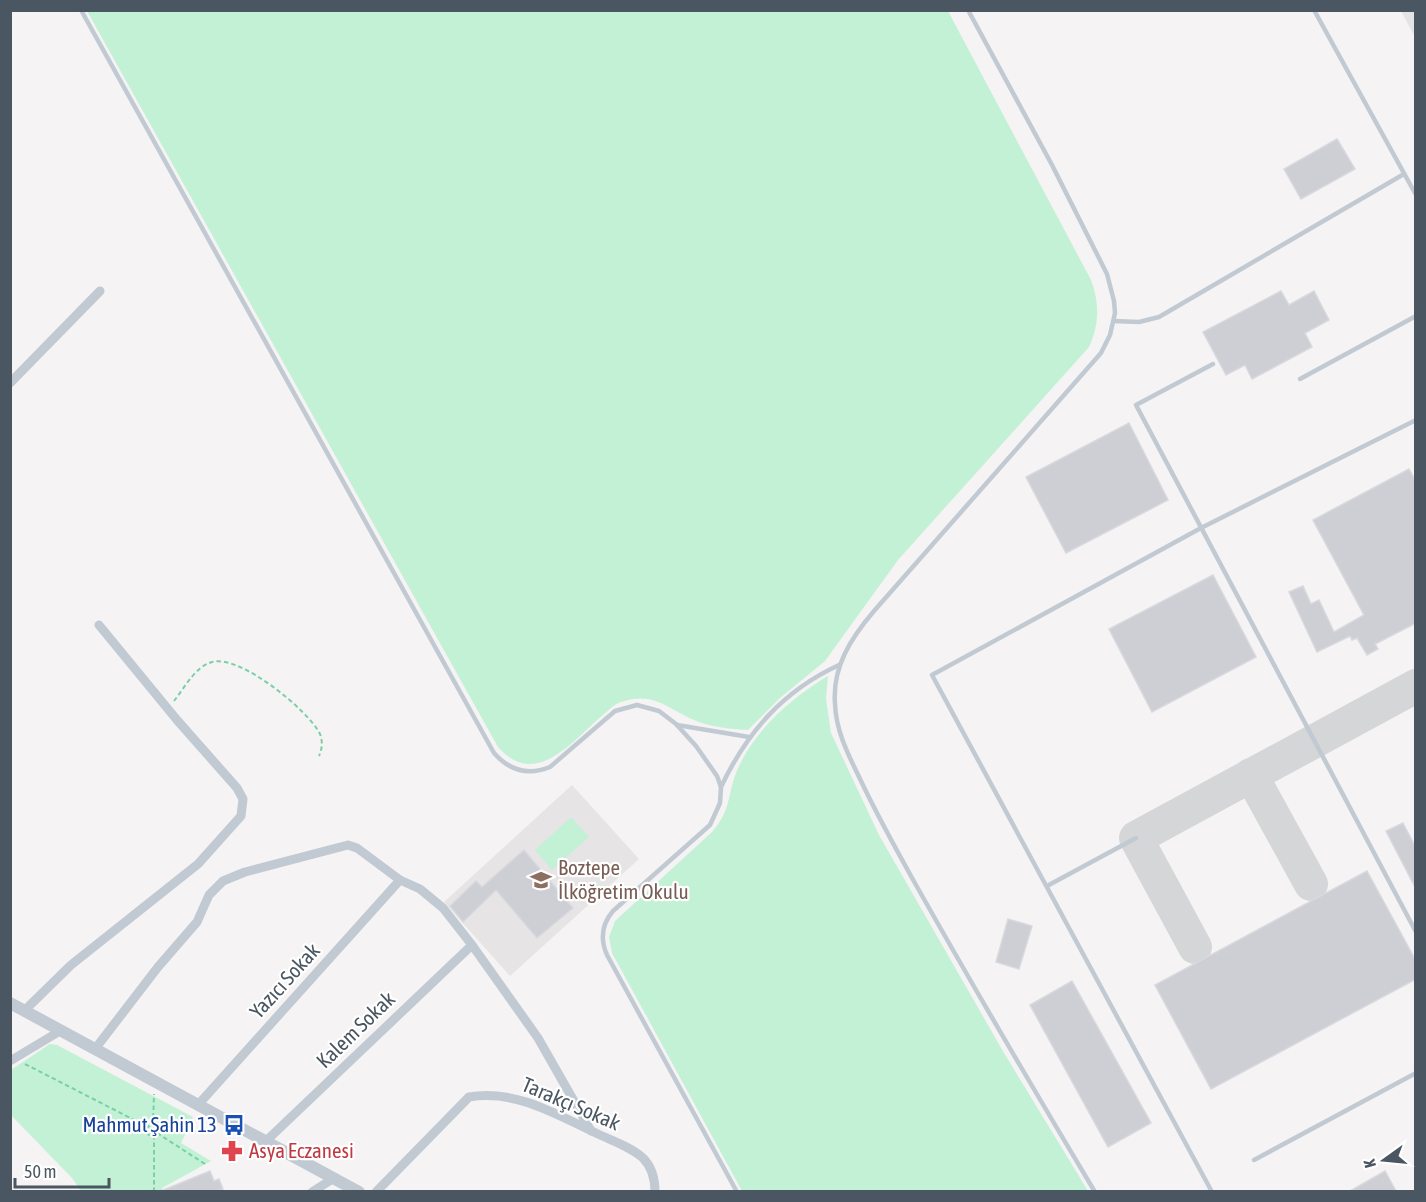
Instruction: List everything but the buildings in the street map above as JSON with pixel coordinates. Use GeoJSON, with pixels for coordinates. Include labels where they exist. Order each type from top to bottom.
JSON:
{"type":"FeatureCollection","features":[{"type":"Feature","properties":{"kind":"street"},"geometry":{"type":"LineString","coordinates":[[10,383],[99,291]]}},
{"type":"Feature","properties":{"kind":"street"},"geometry":{"type":"LineString","coordinates":[[24,1011],[71,965],[198,864],[241,816],[244,805],[241,793],[99,625]]}},
{"type":"Feature","properties":{"kind":"street"},"geometry":{"type":"LineString","coordinates":[[95,1049],[158,967],[197,922],[209,895],[224,881],[245,872],[348,845],[357,848],[400,880],[420,889],[443,908],[538,1038],[591,1131]]}},
{"type":"Feature","properties":{"kind":"street","name":"Yazıcı Sokak"},"geometry":{"type":"LineString","coordinates":[[197,1106],[400,880]]}},
{"type":"Feature","properties":{"kind":"street","name":"Kalem Sokak"},"geometry":{"type":"LineString","coordinates":[[265,1142],[472,945]]}},
{"type":"Feature","properties":{"kind":"street"},"geometry":{"type":"LineString","coordinates":[[10,1003],[197,1106],[359,1191]]}},
{"type":"Feature","properties":{"kind":"street"},"geometry":{"type":"LineString","coordinates":[[13,1060],[60,1031]]}},
{"type":"Feature","properties":{"kind":"street","name":"Tarakçı Sokak"},"geometry":{"type":"LineString","coordinates":[[376,1191],[469,1096],[495,1094],[520,1100],[564,1116],[631,1150],[643,1158],[654,1177],[655,1191]]}},
{"type":"Feature","properties":{"kind":"street"},"geometry":{"type":"LineString","coordinates":[[312,1191],[334,1178]]}},
{"type":"Feature","properties":{"kind":"lane"},"geometry":{"type":"LineString","coordinates":[[81,10],[494,753],[513,769],[532,772],[544,770],[615,711],[637,705],[652,707],[676,724],[717,776],[721,787],[720,803],[710,825],[613,911],[605,924],[602,939],[607,955],[737,1191]]}},
{"type":"Feature","properties":{"kind":"lane"},"geometry":{"type":"LineString","coordinates":[[968,10],[1101,258],[1114,301],[1114,321],[1101,353],[856,633],[840,664],[834,692],[843,745],[880,821],[991,1017],[1095,1191]]}},
{"type":"Feature","properties":{"kind":"lane"},"geometry":{"type":"LineString","coordinates":[[1314,10],[1416,195]]}},
{"type":"Feature","properties":{"kind":"lane"},"geometry":{"type":"LineString","coordinates":[[1114,321],[1139,322],[1159,317],[1404,174]]}},
{"type":"Feature","properties":{"kind":"lane"},"geometry":{"type":"LineString","coordinates":[[1300,379],[1416,316]]}},
{"type":"Feature","properties":{"kind":"lane"},"geometry":{"type":"LineString","coordinates":[[1213,364],[1136,405],[1416,932]]}},
{"type":"Feature","properties":{"kind":"lane"},"geometry":{"type":"LineString","coordinates":[[1212,1191],[932,675],[1201,528],[1416,420]]}},
{"type":"Feature","properties":{"kind":"lane"},"geometry":{"type":"LineString","coordinates":[[721,787],[749,737],[764,720],[792,694],[814,678],[840,664]]}},
{"type":"Feature","properties":{"kind":"lane"},"geometry":{"type":"LineString","coordinates":[[676,724],[749,737]]}},
{"type":"Feature","properties":{"kind":"lane"},"geometry":{"type":"LineString","coordinates":[[1047,886],[1136,838]]}},
{"type":"Feature","properties":{"kind":"lane"},"geometry":{"type":"LineString","coordinates":[[1254,1160],[1416,1073]]}},
{"type":"Feature","properties":{"kind":"path"},"geometry":{"type":"LineString","coordinates":[[168,708],[198,669],[213,662],[225,661],[243,667],[257,676],[299,710],[321,736],[322,747],[319,756]]}},
{"type":"Feature","properties":{"kind":"path"},"geometry":{"type":"LineString","coordinates":[[13,1060],[148,1126],[153,1125],[158,1128],[158,1133],[205,1164]]}},
{"type":"Feature","properties":{"kind":"path"},"geometry":{"type":"LineString","coordinates":[[153,1125],[155,1083]]}},
{"type":"Feature","properties":{"kind":"path"},"geometry":{"type":"LineString","coordinates":[[148,1126],[146,1131],[148,1135],[154,1136],[158,1133]]}},
{"type":"Feature","properties":{"kind":"path"},"geometry":{"type":"LineString","coordinates":[[154,1136],[154,1191]]}},
{"type":"Feature","properties":{"kind":"shaded area"},"geometry":{"type":"Polygon","coordinates":[[[1401,11],[1415,11],[1415,37],[1401,11]]]}},
{"type":"Feature","properties":{"kind":"shaded area","name":"Boztepe İlköğretim Okulu"},"geometry":{"type":"Polygon","coordinates":[[[572,785],[639,859],[510,976],[444,902],[572,785]]]}},
{"type":"Feature","properties":{"kind":"green space"},"geometry":{"type":"Polygon","coordinates":[[[87,11],[948,11],[1091,280],[1097,306],[1092,339],[1089,347],[898,560],[825,661],[780,698],[748,730],[707,724],[659,702],[642,698],[632,699],[614,706],[553,757],[540,763],[526,764],[512,759],[498,747],[87,11]]]}},
{"type":"Feature","properties":{"kind":"green space"},"geometry":{"type":"Polygon","coordinates":[[[828,676],[826,699],[831,733],[879,835],[1004,1053],[1088,1191],[742,1191],[612,953],[609,937],[615,921],[718,824],[726,810],[736,773],[752,743],[774,717],[828,676]]]}},
{"type":"Feature","properties":{"kind":"green space"},"geometry":{"type":"Polygon","coordinates":[[[571,817],[589,837],[552,870],[535,850],[571,817]]]}},
{"type":"Feature","properties":{"kind":"green space"},"geometry":{"type":"Polygon","coordinates":[[[50,1044],[57,1045],[193,1117],[181,1143],[211,1161],[162,1188],[163,1191],[81,1191],[72,1178],[11,1115],[11,1070],[50,1044]]]}},
{"type":"Feature","properties":{"kind":"taxiway"},"geometry":{"type":"LineString","coordinates":[[1195,947],[1136,838],[1416,686]]}},
{"type":"Feature","properties":{"kind":"taxiway"},"geometry":{"type":"LineString","coordinates":[[1251,775],[1311,884]]}},
{"type":"Feature","properties":{"kind":"place","name":"Boztepe İlköğretim Okulu"},"geometry":{"type":"Point","coordinates":[541,880]}},
{"type":"Feature","properties":{"kind":"place","name":"Mahmut Şahin 13"},"geometry":{"type":"Point","coordinates":[234,1125]}},
{"type":"Feature","properties":{"kind":"place","name":"Asya Eczanesi"},"geometry":{"type":"Point","coordinates":[232,1151]}}]}
